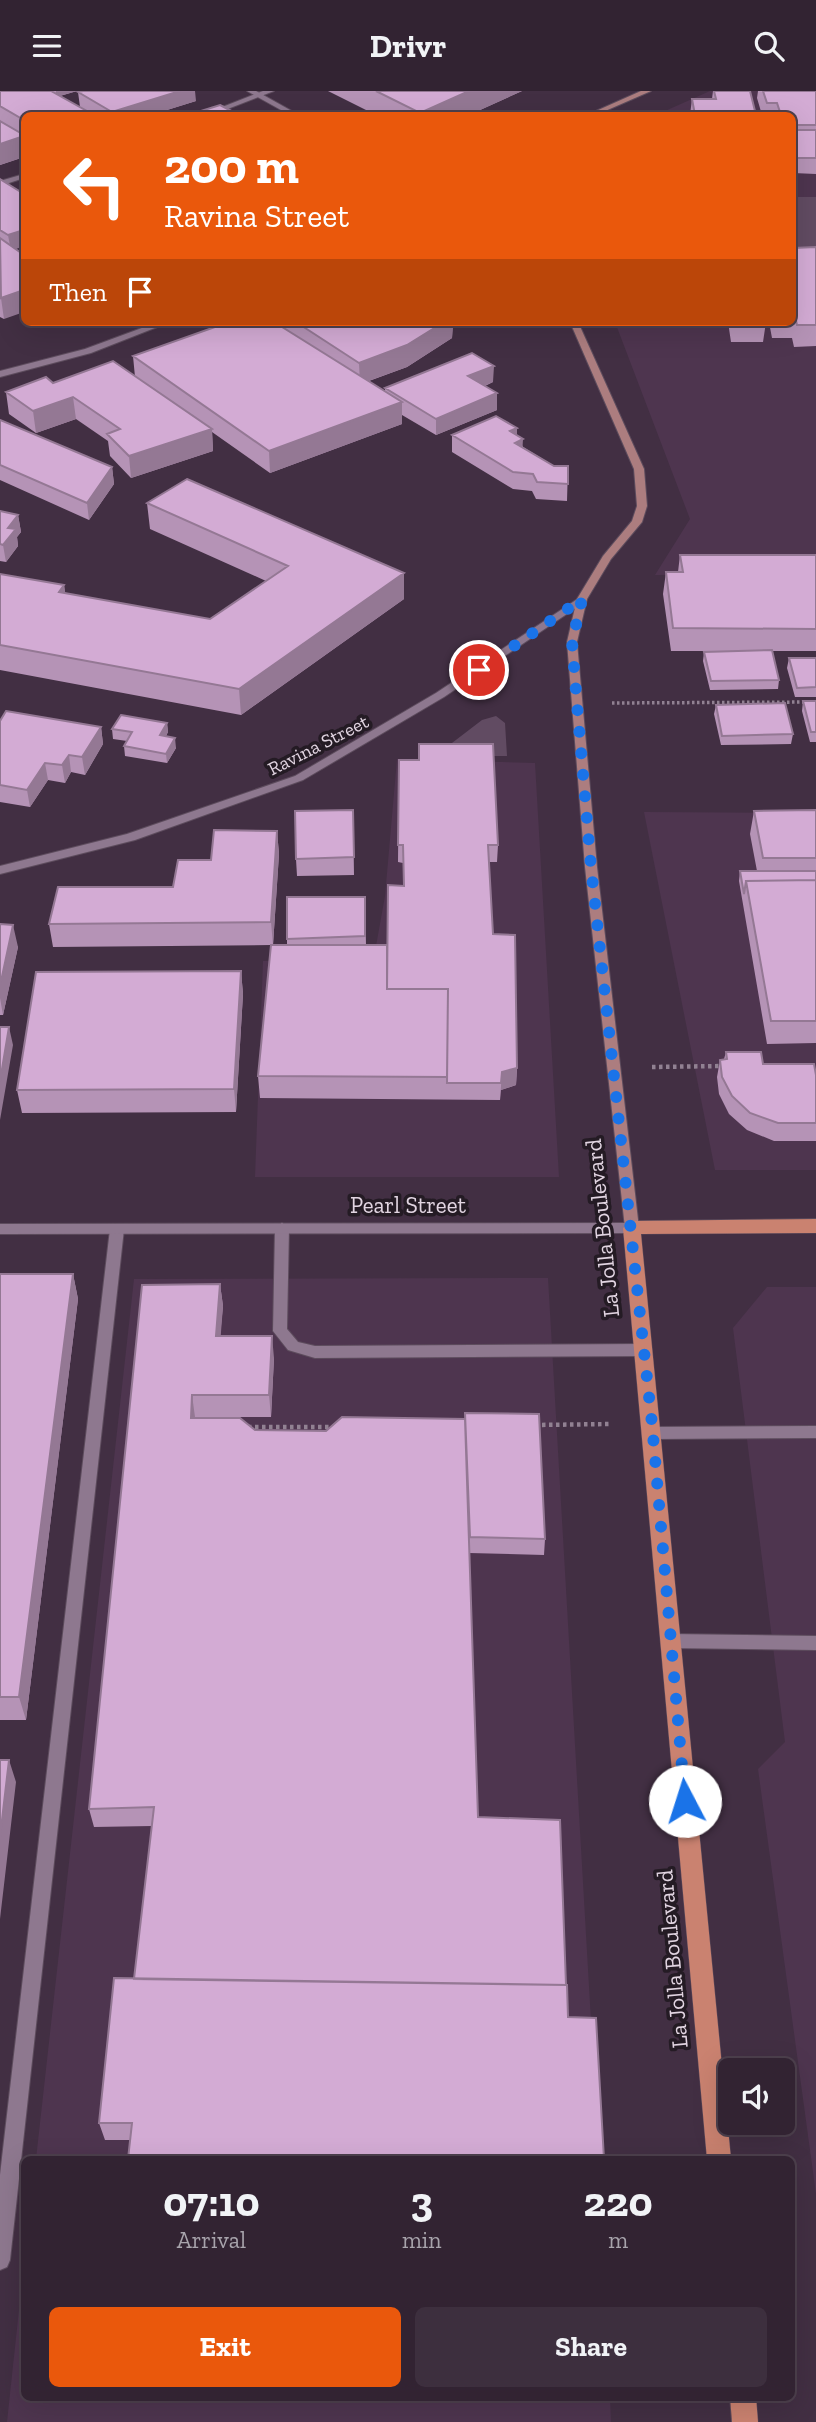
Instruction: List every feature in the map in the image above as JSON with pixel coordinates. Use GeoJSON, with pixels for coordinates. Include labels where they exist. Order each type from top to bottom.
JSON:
{"type":"FeatureCollection","features":[{"type":"Feature","properties":{"kind":"main road"},"geometry":{"type":"LineString","coordinates":[[598,112],[647,91]]}},
{"type":"Feature","properties":{"kind":"main road","name":"La Jolla Boulevard"},"geometry":{"type":"LineString","coordinates":[[576,326],[639,469],[642,506],[637,522],[607,558],[582,599],[572,642],[613,1067],[652,1428],[719,2156]]}},
{"type":"Feature","properties":{"kind":"main road","name":"Pearl Street"},"geometry":{"type":"LineString","coordinates":[[632,1227],[816,1226]]}},
{"type":"Feature","properties":{"kind":"main road"},"geometry":{"type":"LineString","coordinates":[[743,2401],[745,2422]]}},
{"type":"Feature","properties":{"kind":"street"},"geometry":{"type":"LineString","coordinates":[[250,91],[289,112]]}},
{"type":"Feature","properties":{"kind":"street"},"geometry":{"type":"LineString","coordinates":[[215,112],[261,97],[270,91]]}},
{"type":"Feature","properties":{"kind":"street"},"geometry":{"type":"LineString","coordinates":[[0,184],[21,177]]}},
{"type":"Feature","properties":{"kind":"street"},"geometry":{"type":"LineString","coordinates":[[0,374],[88,351],[155,326]]}},
{"type":"Feature","properties":{"kind":"street","name":"Ravina Street"},"geometry":{"type":"LineString","coordinates":[[0,870],[131,837],[299,778],[440,695],[582,599]]}},
{"type":"Feature","properties":{"kind":"street","name":"Pearl Street"},"geometry":{"type":"LineString","coordinates":[[0,1229],[632,1227]]}},
{"type":"Feature","properties":{"kind":"street"},"geometry":{"type":"LineString","coordinates":[[282,1228],[280,1332],[293,1346],[315,1352],[643,1350]]}},
{"type":"Feature","properties":{"kind":"street"},"geometry":{"type":"LineString","coordinates":[[0,2260],[5,2159],[117,1229]]}},
{"type":"Feature","properties":{"kind":"street"},"geometry":{"type":"LineString","coordinates":[[652,1428],[816,1432]]}},
{"type":"Feature","properties":{"kind":"street"},"geometry":{"type":"LineString","coordinates":[[670,1641],[816,1643]]}},
{"type":"Feature","properties":{"kind":"path"},"geometry":{"type":"LineString","coordinates":[[577,704],[816,702]]}},
{"type":"Feature","properties":{"kind":"path"},"geometry":{"type":"LineString","coordinates":[[613,1067],[733,1066]]}},
{"type":"Feature","properties":{"kind":"path"},"geometry":{"type":"LineString","coordinates":[[531,1425],[652,1428]]}},
{"type":"Feature","properties":{"kind":"path"},"geometry":{"type":"LineString","coordinates":[[235,1427],[343,1426]]}},
{"type":"Feature","properties":{"kind":"shaded area"},"geometry":{"type":"Polygon","coordinates":[[[710,91],[816,91],[816,574],[655,575],[690,519],[617,326],[796,326],[796,112],[663,112],[710,91]]]}},
{"type":"Feature","properties":{"kind":"shaded area"},"geometry":{"type":"Polygon","coordinates":[[[796,197],[816,197],[816,259],[796,256],[796,197]]]}},
{"type":"Feature","properties":{"kind":"shaded area"},"geometry":{"type":"Polygon","coordinates":[[[496,716],[505,723],[507,756],[435,756],[482,720],[496,716]]]}},
{"type":"Feature","properties":{"kind":"shaded area"},"geometry":{"type":"Polygon","coordinates":[[[397,759],[535,763],[559,1177],[255,1177],[263,961],[374,957],[385,896],[397,759]]]}},
{"type":"Feature","properties":{"kind":"shaded area"},"geometry":{"type":"Polygon","coordinates":[[[644,812],[816,813],[816,1170],[715,1170],[644,812]]]}},
{"type":"Feature","properties":{"kind":"shaded area"},"geometry":{"type":"Polygon","coordinates":[[[548,1278],[599,2156],[36,2156],[134,1279],[548,1278]]]}},
{"type":"Feature","properties":{"kind":"shaded area"},"geometry":{"type":"Polygon","coordinates":[[[767,1287],[816,1287],[816,2194],[758,1769],[785,1742],[733,1328],[767,1287]]]}},
{"type":"Feature","properties":{"kind":"shaded area"},"geometry":{"type":"Polygon","coordinates":[[[21,2291],[21,2401],[610,2401],[611,2422],[7,2422],[21,2291]]]}},
{"type":"Feature","properties":{"kind":"building"},"geometry":{"type":"Polygon","coordinates":[[[0,91],[51,91],[89,112],[21,112],[21,118],[0,106],[0,91]]]}},
{"type":"Feature","properties":{"kind":"building"},"geometry":{"type":"Polygon","coordinates":[[[180,91],[112,112],[78,92],[180,91]]]}},
{"type":"Feature","properties":{"kind":"building"},"geometry":{"type":"Polygon","coordinates":[[[376,91],[469,91],[422,112],[376,91]]]}},
{"type":"Feature","properties":{"kind":"building"},"geometry":{"type":"Polygon","coordinates":[[[714,91],[750,91],[755,112],[694,112],[692,99],[716,99],[714,91]]]}},
{"type":"Feature","properties":{"kind":"building"},"geometry":{"type":"Polygon","coordinates":[[[763,91],[816,91],[816,125],[796,125],[796,112],[780,112],[777,103],[767,103],[763,91]]]}},
{"type":"Feature","properties":{"kind":"building"},"geometry":{"type":"Polygon","coordinates":[[[220,105],[233,112],[198,112],[220,105]]]}},
{"type":"Feature","properties":{"kind":"building"},"geometry":{"type":"Polygon","coordinates":[[[0,121],[21,133],[21,137],[0,144],[0,121]]]}},
{"type":"Feature","properties":{"kind":"building"},"geometry":{"type":"Polygon","coordinates":[[[796,130],[816,130],[816,158],[796,158],[796,130]]]}},
{"type":"Feature","properties":{"kind":"building"},"geometry":{"type":"Polygon","coordinates":[[[0,179],[21,192],[21,231],[8,235],[0,230],[0,179]]]}},
{"type":"Feature","properties":{"kind":"building"},"geometry":{"type":"Polygon","coordinates":[[[0,238],[21,253],[21,291],[1,298],[0,238]]]}},
{"type":"Feature","properties":{"kind":"building"},"geometry":{"type":"Polygon","coordinates":[[[816,247],[816,325],[797,325],[796,248],[816,247]]]}},
{"type":"Feature","properties":{"kind":"building"},"geometry":{"type":"Polygon","coordinates":[[[218,326],[280,326],[402,402],[269,451],[133,356],[218,326]]]}},
{"type":"Feature","properties":{"kind":"building"},"geometry":{"type":"Polygon","coordinates":[[[302,326],[438,326],[407,345],[359,363],[302,326]]]}},
{"type":"Feature","properties":{"kind":"building"},"geometry":{"type":"Polygon","coordinates":[[[472,353],[494,366],[468,376],[497,393],[436,419],[385,388],[472,353]]]}},
{"type":"Feature","properties":{"kind":"building"},"geometry":{"type":"Polygon","coordinates":[[[113,361],[212,429],[129,456],[107,434],[120,429],[73,397],[33,411],[6,392],[46,377],[53,383],[113,361]]]}},
{"type":"Feature","properties":{"kind":"building"},"geometry":{"type":"Polygon","coordinates":[[[496,416],[517,428],[510,431],[523,439],[515,443],[554,466],[568,466],[568,484],[537,482],[533,474],[513,472],[452,435],[496,416]]]}},
{"type":"Feature","properties":{"kind":"building"},"geometry":{"type":"Polygon","coordinates":[[[0,420],[112,467],[87,503],[0,465],[0,420]]]}},
{"type":"Feature","properties":{"kind":"building"},"geometry":{"type":"Polygon","coordinates":[[[187,479],[404,573],[239,689],[0,645],[0,574],[64,585],[59,592],[210,619],[288,566],[147,503],[187,479]]]}},
{"type":"Feature","properties":{"kind":"building"},"geometry":{"type":"Polygon","coordinates":[[[0,511],[18,515],[8,528],[16,529],[3,545],[0,544],[0,511]]]}},
{"type":"Feature","properties":{"kind":"building"},"geometry":{"type":"Polygon","coordinates":[[[680,555],[816,555],[816,629],[673,628],[666,572],[683,572],[680,555]]]}},
{"type":"Feature","properties":{"kind":"building"},"geometry":{"type":"Polygon","coordinates":[[[772,650],[779,680],[711,681],[704,652],[772,650]]]}},
{"type":"Feature","properties":{"kind":"building"},"geometry":{"type":"Polygon","coordinates":[[[789,658],[816,658],[816,687],[797,688],[789,658]]]}},
{"type":"Feature","properties":{"kind":"building"},"geometry":{"type":"Polygon","coordinates":[[[803,701],[816,701],[816,732],[811,732],[803,701]]]}},
{"type":"Feature","properties":{"kind":"building"},"geometry":{"type":"Polygon","coordinates":[[[785,703],[793,734],[722,736],[716,705],[785,703]]]}},
{"type":"Feature","properties":{"kind":"building"},"geometry":{"type":"Polygon","coordinates":[[[6,711],[101,727],[82,757],[69,755],[62,765],[45,763],[27,790],[0,785],[0,721],[6,711]]]}},
{"type":"Feature","properties":{"kind":"building"},"geometry":{"type":"Polygon","coordinates":[[[121,715],[167,723],[160,735],[175,738],[166,754],[124,746],[132,732],[112,729],[121,715]]]}},
{"type":"Feature","properties":{"kind":"building"},"geometry":{"type":"Polygon","coordinates":[[[419,744],[493,744],[498,845],[488,845],[493,934],[515,935],[517,1068],[502,1072],[501,1083],[447,1083],[448,989],[387,989],[388,885],[404,886],[403,845],[398,845],[399,760],[419,760],[419,744]]]}},
{"type":"Feature","properties":{"kind":"building"},"geometry":{"type":"Polygon","coordinates":[[[353,810],[354,857],[296,859],[295,811],[353,810]]]}},
{"type":"Feature","properties":{"kind":"building"},"geometry":{"type":"Polygon","coordinates":[[[816,810],[816,858],[763,858],[754,811],[816,810]]]}},
{"type":"Feature","properties":{"kind":"building"},"geometry":{"type":"Polygon","coordinates":[[[214,830],[277,831],[271,922],[49,924],[58,887],[173,887],[178,860],[211,860],[214,830]]]}},
{"type":"Feature","properties":{"kind":"building"},"geometry":{"type":"Polygon","coordinates":[[[740,871],[816,871],[816,880],[746,881],[744,894],[740,871]]]}},
{"type":"Feature","properties":{"kind":"building"},"geometry":{"type":"Polygon","coordinates":[[[816,880],[816,1021],[771,1021],[746,881],[816,880]]]}},
{"type":"Feature","properties":{"kind":"building"},"geometry":{"type":"Polygon","coordinates":[[[287,897],[365,897],[365,936],[287,939],[287,897]]]}},
{"type":"Feature","properties":{"kind":"building"},"geometry":{"type":"Polygon","coordinates":[[[0,924],[13,925],[0,986],[0,924]]]}},
{"type":"Feature","properties":{"kind":"building"},"geometry":{"type":"Polygon","coordinates":[[[271,945],[387,945],[387,989],[448,989],[447,1077],[258,1076],[271,945]]]}},
{"type":"Feature","properties":{"kind":"building"},"geometry":{"type":"Polygon","coordinates":[[[241,971],[234,1089],[17,1090],[36,972],[241,971]]]}},
{"type":"Feature","properties":{"kind":"building"},"geometry":{"type":"Polygon","coordinates":[[[0,1027],[9,1027],[0,1081],[0,1027]]]}},
{"type":"Feature","properties":{"kind":"building"},"geometry":{"type":"Polygon","coordinates":[[[726,1052],[761,1052],[763,1064],[814,1064],[816,1123],[778,1123],[750,1113],[732,1096],[722,1077],[720,1060],[727,1059],[726,1052]]]}},
{"type":"Feature","properties":{"kind":"building"},"geometry":{"type":"Polygon","coordinates":[[[0,1274],[73,1274],[19,1697],[0,1697],[0,1274]]]}},
{"type":"Feature","properties":{"kind":"building"},"geometry":{"type":"Polygon","coordinates":[[[220,1284],[216,1336],[272,1336],[269,1395],[192,1395],[191,1418],[240,1418],[255,1430],[326,1431],[342,1417],[465,1419],[478,1817],[560,1820],[566,1985],[134,1979],[154,1807],[89,1809],[142,1285],[220,1284]]]}},
{"type":"Feature","properties":{"kind":"building"},"geometry":{"type":"Polygon","coordinates":[[[465,1413],[539,1414],[545,1539],[470,1537],[465,1413]]]}},
{"type":"Feature","properties":{"kind":"building"},"geometry":{"type":"Polygon","coordinates":[[[0,1760],[9,1760],[0,1837],[0,1760]]]}},
{"type":"Feature","properties":{"kind":"building"},"geometry":{"type":"Polygon","coordinates":[[[114,1978],[567,1985],[568,2017],[596,2018],[604,2156],[128,2156],[132,2123],[99,2123],[114,1978]]]}},
{"type":"Feature","properties":{"kind":"route"},"geometry":{"type":"LineString","coordinates":[[479,670],[582,599],[572,642],[577,704],[591,867],[632,1227],[667,1576],[670,1641],[685,1801]]}}]}
